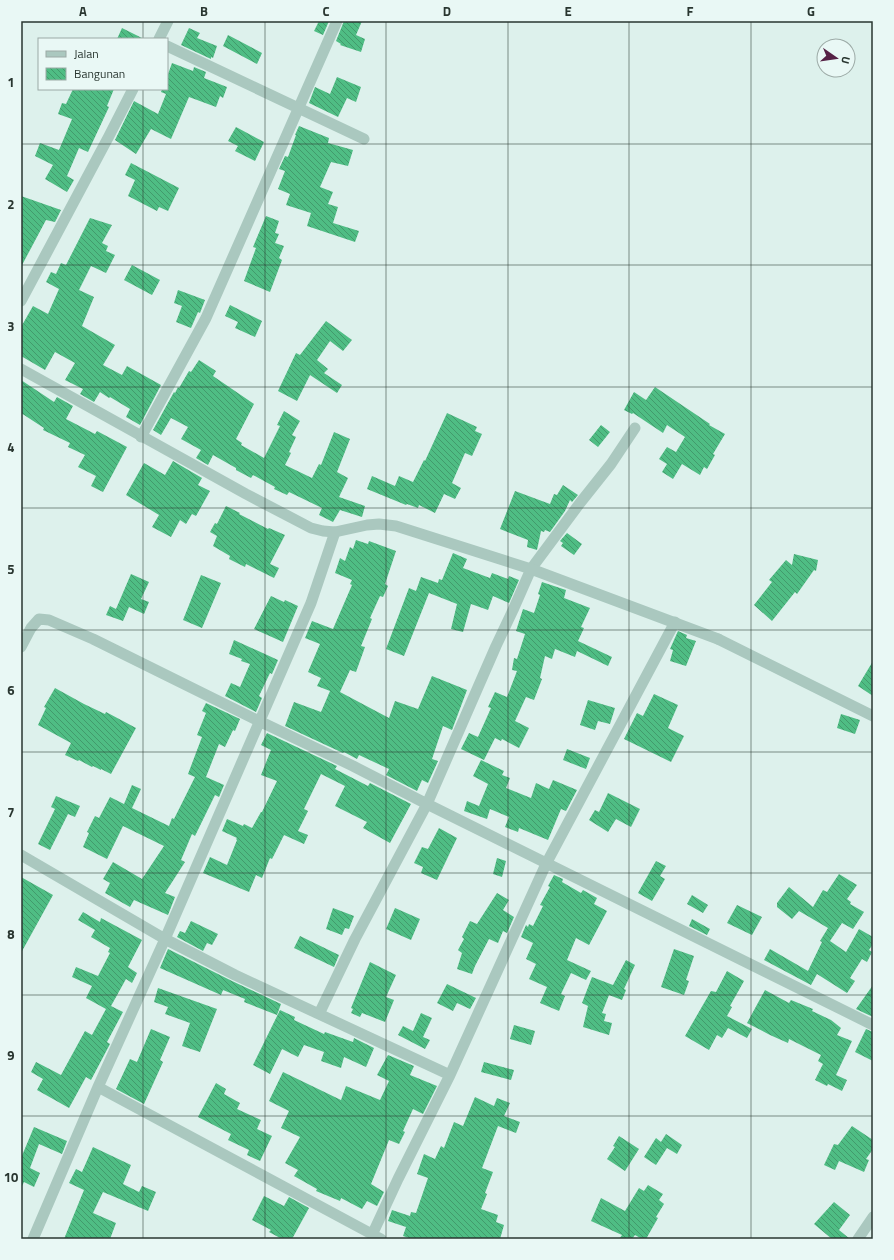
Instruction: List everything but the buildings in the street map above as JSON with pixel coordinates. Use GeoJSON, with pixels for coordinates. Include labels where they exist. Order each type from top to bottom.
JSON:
{"type":"FeatureCollection","features":[{"type":"Feature","properties":{"kind":"street"},"geometry":{"type":"LineString","coordinates":[[160,38],[168,21]]}},
{"type":"Feature","properties":{"kind":"street"},"geometry":{"type":"LineString","coordinates":[[141,437],[206,318],[337,21]]}},
{"type":"Feature","properties":{"kind":"street"},"geometry":{"type":"LineString","coordinates":[[168,46],[364,138]]}},
{"type":"Feature","properties":{"kind":"street"},"geometry":{"type":"LineString","coordinates":[[21,301],[110,136],[133,90]]}},
{"type":"Feature","properties":{"kind":"street"},"geometry":{"type":"LineString","coordinates":[[21,368],[141,437],[311,528],[335,532],[379,524],[396,526],[531,569],[718,639],[873,716]]}},
{"type":"Feature","properties":{"kind":"street"},"geometry":{"type":"LineString","coordinates":[[319,1014],[355,939],[427,804],[531,569],[611,464],[635,428]]}},
{"type":"Feature","properties":{"kind":"street"},"geometry":{"type":"LineString","coordinates":[[33,1239],[98,1087],[165,939],[311,603],[335,532]]}},
{"type":"Feature","properties":{"kind":"street"},"geometry":{"type":"LineString","coordinates":[[21,647],[39,619],[48,620],[93,639],[353,766],[546,864],[873,1025]]}},
{"type":"Feature","properties":{"kind":"street"},"geometry":{"type":"LineString","coordinates":[[98,1087],[377,1237],[398,1179],[450,1075],[546,864],[674,622]]}},
{"type":"Feature","properties":{"kind":"street"},"geometry":{"type":"LineString","coordinates":[[21,855],[165,939],[235,975],[450,1075]]}},
{"type":"Feature","properties":{"kind":"street"},"geometry":{"type":"LineString","coordinates":[[858,1239],[873,1217]]}}]}
